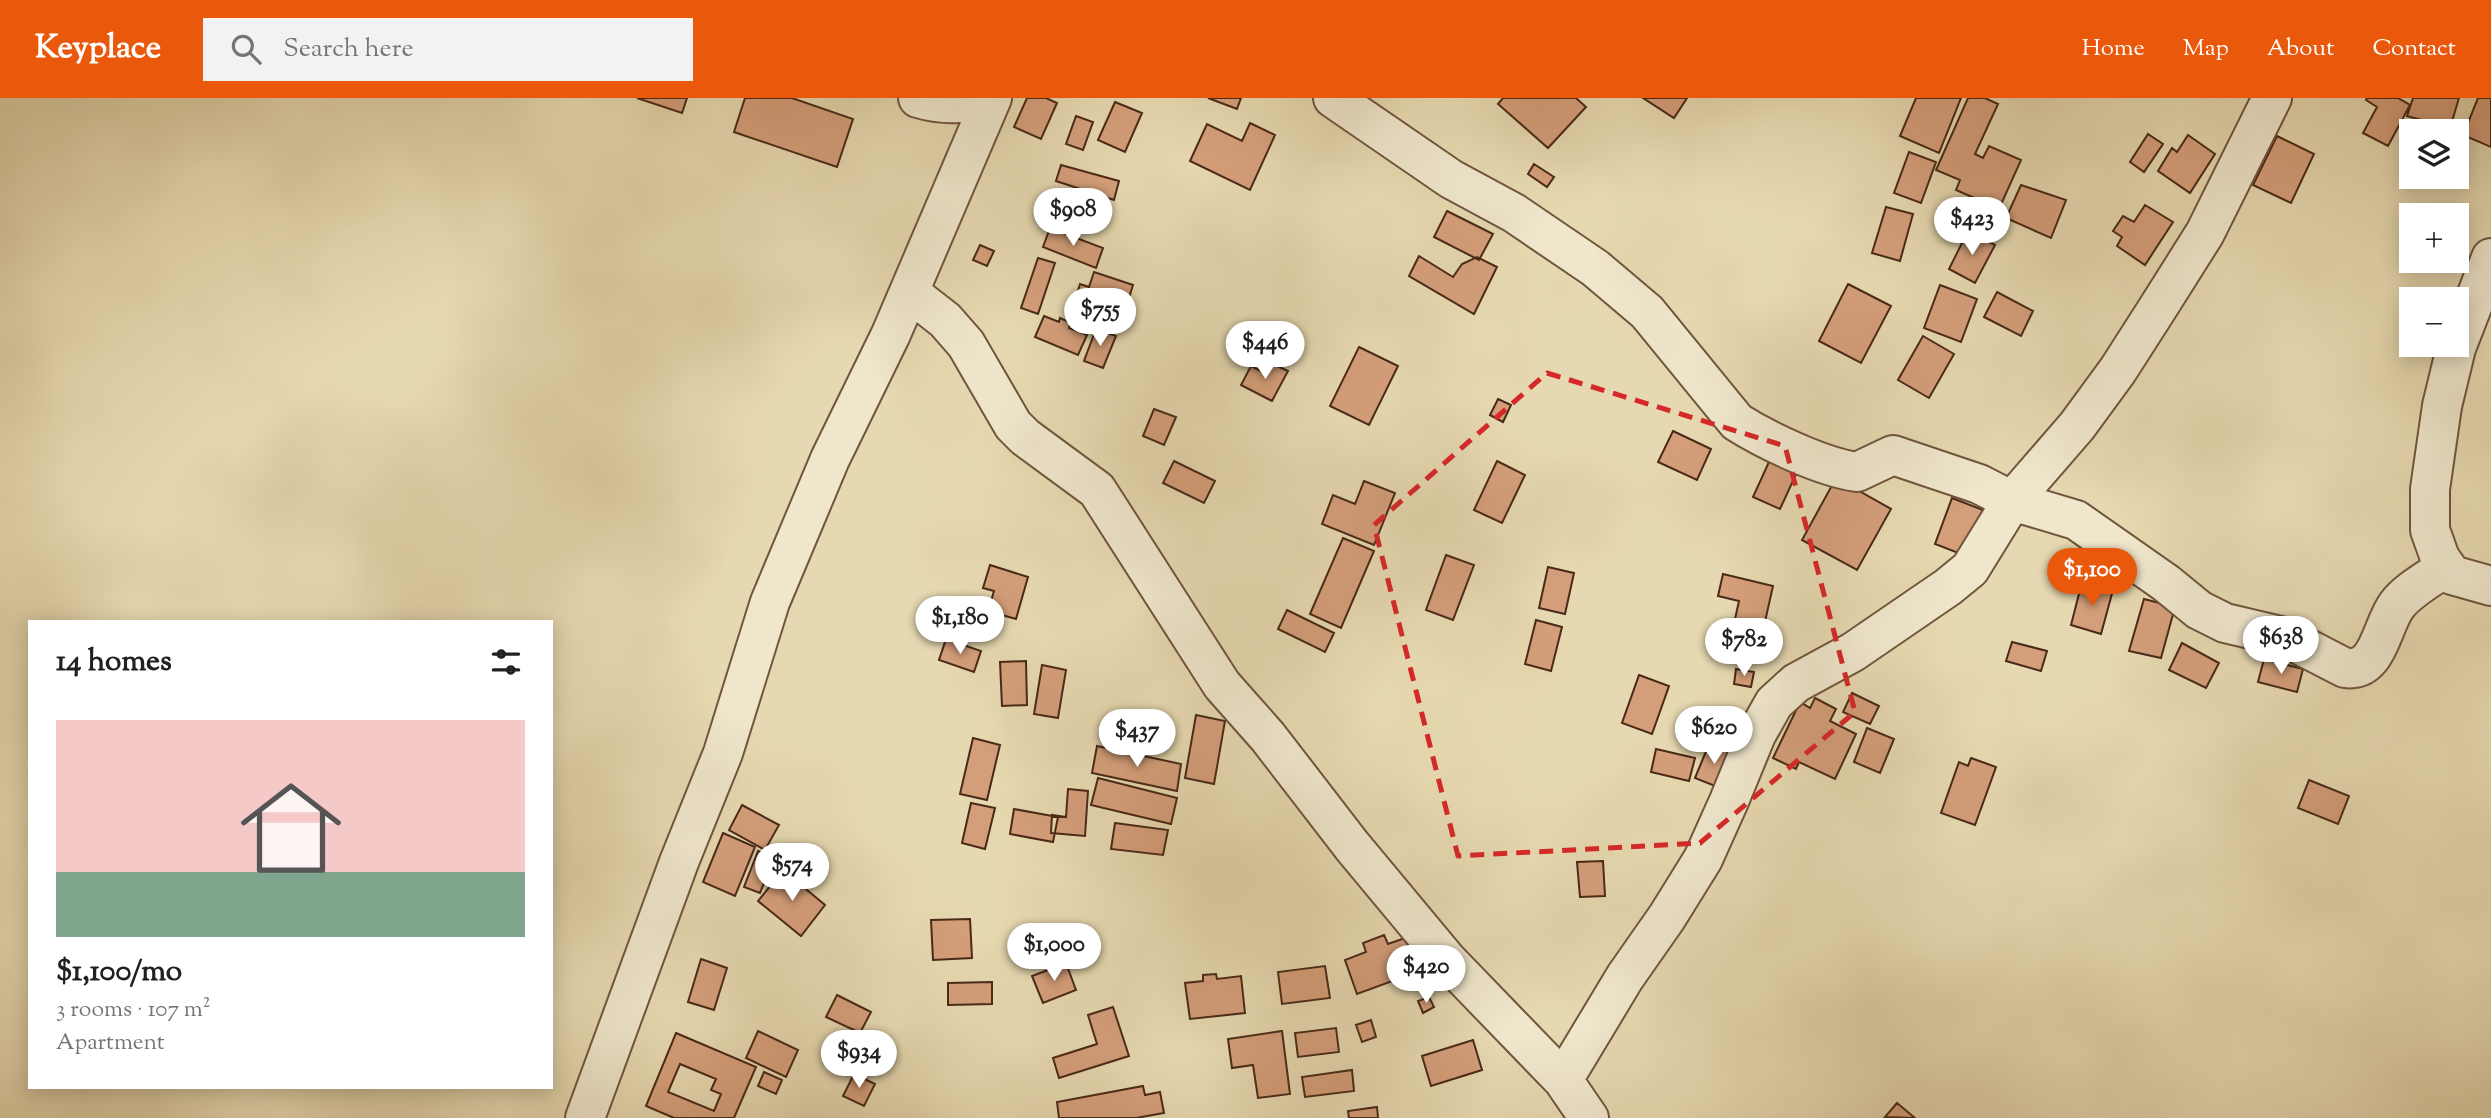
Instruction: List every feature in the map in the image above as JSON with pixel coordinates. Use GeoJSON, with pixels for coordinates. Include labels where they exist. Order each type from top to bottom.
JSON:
{"type":"FeatureCollection","features":[{"type":"Feature","properties":{"kind":"street"},"geometry":{"type":"LineString","coordinates":[[918,98],[935,104],[967,104],[992,98]]}},
{"type":"Feature","properties":{"kind":"street"},"geometry":{"type":"LineString","coordinates":[[585,1118],[678,862],[723,753],[770,602],[825,470],[909,292],[992,98]]}},
{"type":"Feature","properties":{"kind":"street"},"geometry":{"type":"LineString","coordinates":[[1333,98],[1451,180],[1514,213],[1595,268],[1647,312],[1729,414],[1752,431],[1814,459],[1857,472],[1893,455],[1979,484],[2012,500],[2077,520],[2166,583],[2199,610],[2225,623],[2285,637],[2354,670],[2363,667],[2372,658],[2386,623],[2398,603],[2446,567]]}},
{"type":"Feature","properties":{"kind":"street"},"geometry":{"type":"LineString","coordinates":[[1563,1080],[1625,977],[1703,859],[1756,735],[1774,703],[1796,683],[1853,652],[1970,569],[2012,500],[2077,426],[2118,370],[2205,233],[2272,98]]}},
{"type":"Feature","properties":{"kind":"street"},"geometry":{"type":"LineString","coordinates":[[2491,258],[2456,348],[2442,406],[2430,489],[2430,530],[2440,558],[2452,575],[2491,586]]}},
{"type":"Feature","properties":{"kind":"street"},"geometry":{"type":"LineString","coordinates":[[909,292],[944,320],[966,344],[1013,425],[1024,437],[1097,490],[1222,685],[1268,737],[1352,846],[1446,959],[1563,1080],[1589,1118]]}},
{"type":"Feature","properties":{"kind":"highlighted area"},"geometry":{"type":"Polygon","coordinates":[[[1547,373],[1785,446],[1855,712],[1700,843],[1458,856],[1374,525],[1547,373]]]}},
{"type":"Feature","properties":{"kind":"building"},"geometry":{"type":"Polygon","coordinates":[[[637,98],[687,98],[682,113],[637,98]]]}},
{"type":"Feature","properties":{"kind":"building"},"geometry":{"type":"Polygon","coordinates":[[[745,98],[792,98],[853,119],[837,167],[734,132],[745,98]]]}},
{"type":"Feature","properties":{"kind":"building"},"geometry":{"type":"Polygon","coordinates":[[[1027,98],[1046,98],[1057,103],[1041,139],[1014,127],[1027,98]]]}},
{"type":"Feature","properties":{"kind":"building"},"geometry":{"type":"Polygon","coordinates":[[[1208,98],[1241,98],[1237,109],[1208,98]]]}},
{"type":"Feature","properties":{"kind":"building"},"geometry":{"type":"Polygon","coordinates":[[[1503,98],[1576,98],[1586,107],[1548,148],[1498,104],[1503,98]]]}},
{"type":"Feature","properties":{"kind":"building"},"geometry":{"type":"Polygon","coordinates":[[[1643,98],[1687,98],[1674,118],[1643,98]]]}},
{"type":"Feature","properties":{"kind":"building"},"geometry":{"type":"Polygon","coordinates":[[[1916,98],[1961,98],[1939,153],[1900,136],[1916,98]]]}},
{"type":"Feature","properties":{"kind":"building"},"geometry":{"type":"Polygon","coordinates":[[[1968,98],[1985,98],[1998,104],[1975,154],[1983,158],[1989,146],[2021,160],[1999,209],[1956,190],[1960,180],[1936,170],[1968,98]]]}},
{"type":"Feature","properties":{"kind":"building"},"geometry":{"type":"Polygon","coordinates":[[[2398,98],[2410,105],[2402,119],[2399,119],[2399,126],[2388,146],[2363,133],[2377,107],[2366,100],[2398,98]]]}},
{"type":"Feature","properties":{"kind":"building"},"geometry":{"type":"Polygon","coordinates":[[[2413,98],[2459,98],[2453,119],[2418,119],[2407,116],[2413,98]]]}},
{"type":"Feature","properties":{"kind":"building"},"geometry":{"type":"Polygon","coordinates":[[[2478,98],[2491,98],[2491,147],[2469,138],[2469,120],[2478,98]]]}},
{"type":"Feature","properties":{"kind":"building"},"geometry":{"type":"Polygon","coordinates":[[[1115,102],[1142,113],[1125,152],[1098,140],[1115,102]]]}},
{"type":"Feature","properties":{"kind":"building"},"geometry":{"type":"Polygon","coordinates":[[[1076,116],[1093,122],[1083,150],[1066,144],[1076,116]]]}},
{"type":"Feature","properties":{"kind":"building"},"geometry":{"type":"Polygon","coordinates":[[[1250,123],[1275,135],[1250,190],[1190,161],[1207,124],[1242,141],[1250,123]]]}},
{"type":"Feature","properties":{"kind":"building"},"geometry":{"type":"Polygon","coordinates":[[[2148,134],[2163,144],[2144,172],[2130,162],[2148,134]]]}},
{"type":"Feature","properties":{"kind":"building"},"geometry":{"type":"Polygon","coordinates":[[[2188,135],[2215,154],[2190,193],[2158,171],[2172,148],[2177,152],[2188,135]]]}},
{"type":"Feature","properties":{"kind":"building"},"geometry":{"type":"Polygon","coordinates":[[[2277,136],[2314,154],[2291,203],[2253,185],[2277,136]]]}},
{"type":"Feature","properties":{"kind":"building"},"geometry":{"type":"Polygon","coordinates":[[[1909,152],[1936,162],[1921,203],[1894,193],[1909,152]]]}},
{"type":"Feature","properties":{"kind":"building"},"geometry":{"type":"Polygon","coordinates":[[[1534,164],[1554,177],[1547,187],[1528,174],[1534,164]]]}},
{"type":"Feature","properties":{"kind":"building"},"geometry":{"type":"Polygon","coordinates":[[[1061,165],[1119,181],[1114,200],[1056,181],[1061,165]]]}},
{"type":"Feature","properties":{"kind":"building"},"geometry":{"type":"Polygon","coordinates":[[[2021,185],[2066,200],[2051,238],[2006,218],[2021,185]]]}},
{"type":"Feature","properties":{"kind":"building"},"geometry":{"type":"Polygon","coordinates":[[[2145,205],[2173,222],[2145,265],[2117,246],[2122,237],[2113,231],[2123,216],[2134,222],[2145,205]]]}},
{"type":"Feature","properties":{"kind":"building"},"geometry":{"type":"Polygon","coordinates":[[[1886,207],[1913,214],[1900,261],[1872,253],[1886,207]]]}},
{"type":"Feature","properties":{"kind":"building"},"geometry":{"type":"Polygon","coordinates":[[[1447,211],[1493,234],[1479,260],[1434,237],[1447,211]]]}},
{"type":"Feature","properties":{"kind":"building"},"geometry":{"type":"Polygon","coordinates":[[[1050,228],[1103,248],[1096,268],[1043,247],[1050,228]]]}},
{"type":"Feature","properties":{"kind":"building"},"geometry":{"type":"Polygon","coordinates":[[[1968,231],[1995,245],[1975,283],[1949,269],[1968,231]]]}},
{"type":"Feature","properties":{"kind":"building"},"geometry":{"type":"Polygon","coordinates":[[[980,245],[994,251],[987,266],[973,260],[980,245]]]}},
{"type":"Feature","properties":{"kind":"building"},"geometry":{"type":"Polygon","coordinates":[[[1419,256],[1453,277],[1462,264],[1477,257],[1497,267],[1474,314],[1409,276],[1419,256]]]}},
{"type":"Feature","properties":{"kind":"building"},"geometry":{"type":"Polygon","coordinates":[[[1038,258],[1055,263],[1038,314],[1021,308],[1038,258]]]}},
{"type":"Feature","properties":{"kind":"building"},"geometry":{"type":"Polygon","coordinates":[[[1094,272],[1133,285],[1120,327],[1072,311],[1080,284],[1089,287],[1094,272]]]}},
{"type":"Feature","properties":{"kind":"building"},"geometry":{"type":"Polygon","coordinates":[[[1848,284],[1891,306],[1861,363],[1819,341],[1848,284]]]}},
{"type":"Feature","properties":{"kind":"building"},"geometry":{"type":"Polygon","coordinates":[[[1940,285],[1977,299],[1961,342],[1924,328],[1940,285]]]}},
{"type":"Feature","properties":{"kind":"building"},"geometry":{"type":"Polygon","coordinates":[[[1997,292],[2033,311],[2021,336],[1984,317],[1997,292]]]}},
{"type":"Feature","properties":{"kind":"building"},"geometry":{"type":"Polygon","coordinates":[[[1044,316],[1059,322],[1060,318],[1071,323],[1069,328],[1087,335],[1078,355],[1035,337],[1044,316]]]}},
{"type":"Feature","properties":{"kind":"building"},"geometry":{"type":"Polygon","coordinates":[[[1096,329],[1116,336],[1103,368],[1084,361],[1096,329]]]}},
{"type":"Feature","properties":{"kind":"building"},"geometry":{"type":"Polygon","coordinates":[[[1923,336],[1954,354],[1929,398],[1898,380],[1923,336]]]}},
{"type":"Feature","properties":{"kind":"building"},"geometry":{"type":"Polygon","coordinates":[[[1359,347],[1398,366],[1369,425],[1330,406],[1359,347]]]}},
{"type":"Feature","properties":{"kind":"building"},"geometry":{"type":"Polygon","coordinates":[[[1273,364],[1288,371],[1272,401],[1241,385],[1251,366],[1267,374],[1273,364]]]}},
{"type":"Feature","properties":{"kind":"building"},"geometry":{"type":"Polygon","coordinates":[[[1498,399],[1511,405],[1503,422],[1490,415],[1498,399]]]}},
{"type":"Feature","properties":{"kind":"building"},"geometry":{"type":"Polygon","coordinates":[[[1154,409],[1176,417],[1164,445],[1143,436],[1154,409]]]}},
{"type":"Feature","properties":{"kind":"building"},"geometry":{"type":"Polygon","coordinates":[[[1673,431],[1711,449],[1697,480],[1658,462],[1673,431]]]}},
{"type":"Feature","properties":{"kind":"building"},"geometry":{"type":"Polygon","coordinates":[[[1778,442],[1805,455],[1780,509],[1753,497],[1778,442]]]}},
{"type":"Feature","properties":{"kind":"building"},"geometry":{"type":"Polygon","coordinates":[[[1174,461],[1215,481],[1204,503],[1163,483],[1174,461]]]}},
{"type":"Feature","properties":{"kind":"building"},"geometry":{"type":"Polygon","coordinates":[[[1497,461],[1525,475],[1502,523],[1474,510],[1497,461]]]}},
{"type":"Feature","properties":{"kind":"building"},"geometry":{"type":"Polygon","coordinates":[[[1836,478],[1891,509],[1857,570],[1802,540],[1836,478]]]}},
{"type":"Feature","properties":{"kind":"building"},"geometry":{"type":"Polygon","coordinates":[[[1364,481],[1395,493],[1374,545],[1322,524],[1333,495],[1355,504],[1364,481]]]}},
{"type":"Feature","properties":{"kind":"building"},"geometry":{"type":"Polygon","coordinates":[[[1952,498],[1983,510],[1966,556],[1935,544],[1952,498]]]}},
{"type":"Feature","properties":{"kind":"building"},"geometry":{"type":"Polygon","coordinates":[[[1343,538],[1374,551],[1341,628],[1310,614],[1343,538]]]}},
{"type":"Feature","properties":{"kind":"building"},"geometry":{"type":"Polygon","coordinates":[[[1446,555],[1474,565],[1453,620],[1426,610],[1446,555]]]}},
{"type":"Feature","properties":{"kind":"building"},"geometry":{"type":"Polygon","coordinates":[[[990,565],[1028,577],[1016,619],[988,611],[994,591],[983,588],[990,565]]]}},
{"type":"Feature","properties":{"kind":"building"},"geometry":{"type":"Polygon","coordinates":[[[1548,567],[1574,573],[1565,614],[1539,608],[1548,567]]]}},
{"type":"Feature","properties":{"kind":"building"},"geometry":{"type":"Polygon","coordinates":[[[1723,574],[1773,586],[1758,653],[1729,646],[1739,601],[1718,596],[1723,574]]]}},
{"type":"Feature","properties":{"kind":"building"},"geometry":{"type":"Polygon","coordinates":[[[2082,582],[2113,590],[2101,634],[2071,625],[2082,582]]]}},
{"type":"Feature","properties":{"kind":"building"},"geometry":{"type":"Polygon","coordinates":[[[2144,599],[2175,607],[2161,658],[2129,651],[2144,599]]]}},
{"type":"Feature","properties":{"kind":"building"},"geometry":{"type":"Polygon","coordinates":[[[952,602],[986,615],[977,641],[943,626],[952,602]]]}},
{"type":"Feature","properties":{"kind":"building"},"geometry":{"type":"Polygon","coordinates":[[[1287,610],[1334,633],[1325,652],[1278,629],[1287,610]]]}},
{"type":"Feature","properties":{"kind":"building"},"geometry":{"type":"Polygon","coordinates":[[[1536,620],[1562,627],[1551,671],[1525,664],[1536,620]]]}},
{"type":"Feature","properties":{"kind":"building"},"geometry":{"type":"Polygon","coordinates":[[[946,639],[981,651],[974,672],[939,660],[946,639]]]}},
{"type":"Feature","properties":{"kind":"building"},"geometry":{"type":"Polygon","coordinates":[[[2012,642],[2047,651],[2041,671],[2006,661],[2012,642]]]}},
{"type":"Feature","properties":{"kind":"building"},"geometry":{"type":"Polygon","coordinates":[[[2182,643],[2219,663],[2206,688],[2169,670],[2182,643]]]}},
{"type":"Feature","properties":{"kind":"building"},"geometry":{"type":"Polygon","coordinates":[[[2264,659],[2303,669],[2297,692],[2258,682],[2264,659]]]}},
{"type":"Feature","properties":{"kind":"building"},"geometry":{"type":"Polygon","coordinates":[[[1026,661],[1027,705],[1002,706],[1000,662],[1026,661]]]}},
{"type":"Feature","properties":{"kind":"building"},"geometry":{"type":"Polygon","coordinates":[[[1042,665],[1066,670],[1058,718],[1034,714],[1042,665]]]}},
{"type":"Feature","properties":{"kind":"building"},"geometry":{"type":"Polygon","coordinates":[[[1736,669],[1754,672],[1751,687],[1734,684],[1736,669]]]}},
{"type":"Feature","properties":{"kind":"building"},"geometry":{"type":"Polygon","coordinates":[[[1639,675],[1669,686],[1652,734],[1622,723],[1639,675]]]}},
{"type":"Feature","properties":{"kind":"building"},"geometry":{"type":"Polygon","coordinates":[[[1852,693],[1879,706],[1870,724],[1843,712],[1852,693]]]}},
{"type":"Feature","properties":{"kind":"building"},"geometry":{"type":"Polygon","coordinates":[[[1815,698],[1836,709],[1830,721],[1856,734],[1835,779],[1799,762],[1796,769],[1773,758],[1800,702],[1810,708],[1815,698]]]}},
{"type":"Feature","properties":{"kind":"building"},"geometry":{"type":"Polygon","coordinates":[[[1729,707],[1741,713],[1734,728],[1722,722],[1729,707]]]}},
{"type":"Feature","properties":{"kind":"building"},"geometry":{"type":"Polygon","coordinates":[[[1196,715],[1225,721],[1214,784],[1185,778],[1196,715]]]}},
{"type":"Feature","properties":{"kind":"building"},"geometry":{"type":"Polygon","coordinates":[[[1867,728],[1894,739],[1880,773],[1854,762],[1867,728]]]}},
{"type":"Feature","properties":{"kind":"building"},"geometry":{"type":"Polygon","coordinates":[[[973,738],[1000,745],[987,800],[960,794],[973,738]]]}},
{"type":"Feature","properties":{"kind":"building"},"geometry":{"type":"Polygon","coordinates":[[[1709,744],[1734,754],[1720,788],[1695,778],[1709,744]]]}},
{"type":"Feature","properties":{"kind":"building"},"geometry":{"type":"Polygon","coordinates":[[[1097,746],[1181,764],[1177,791],[1092,773],[1097,746]]]}},
{"type":"Feature","properties":{"kind":"building"},"geometry":{"type":"Polygon","coordinates":[[[1656,749],[1695,758],[1689,781],[1651,772],[1656,749]]]}},
{"type":"Feature","properties":{"kind":"building"},"geometry":{"type":"Polygon","coordinates":[[[1971,758],[1996,767],[1975,825],[1941,813],[1959,762],[1968,766],[1971,758]]]}},
{"type":"Feature","properties":{"kind":"building"},"geometry":{"type":"Polygon","coordinates":[[[1098,778],[1177,798],[1171,824],[1091,805],[1098,778]]]}},
{"type":"Feature","properties":{"kind":"building"},"geometry":{"type":"Polygon","coordinates":[[[2309,780],[2349,796],[2338,824],[2298,808],[2309,780]]]}},
{"type":"Feature","properties":{"kind":"building"},"geometry":{"type":"Polygon","coordinates":[[[1068,789],[1088,791],[1085,836],[1051,833],[1052,815],[1066,817],[1068,789]]]}},
{"type":"Feature","properties":{"kind":"building"},"geometry":{"type":"Polygon","coordinates":[[[971,803],[995,808],[985,849],[962,843],[971,803]]]}},
{"type":"Feature","properties":{"kind":"building"},"geometry":{"type":"Polygon","coordinates":[[[742,805],[779,825],[765,850],[729,830],[742,805]]]}},
{"type":"Feature","properties":{"kind":"building"},"geometry":{"type":"Polygon","coordinates":[[[1014,809],[1058,817],[1053,842],[1010,834],[1014,809]]]}},
{"type":"Feature","properties":{"kind":"building"},"geometry":{"type":"Polygon","coordinates":[[[1115,823],[1168,830],[1163,855],[1111,849],[1115,823]]]}},
{"type":"Feature","properties":{"kind":"building"},"geometry":{"type":"Polygon","coordinates":[[[723,833],[755,847],[735,896],[703,882],[723,833]]]}},
{"type":"Feature","properties":{"kind":"building"},"geometry":{"type":"Polygon","coordinates":[[[758,851],[774,858],[760,893],[744,887],[758,851]]]}},
{"type":"Feature","properties":{"kind":"building"},"geometry":{"type":"Polygon","coordinates":[[[1603,861],[1605,896],[1580,897],[1577,862],[1603,861]]]}},
{"type":"Feature","properties":{"kind":"building"},"geometry":{"type":"Polygon","coordinates":[[[783,870],[825,905],[801,936],[758,901],[783,870]]]}},
{"type":"Feature","properties":{"kind":"building"},"geometry":{"type":"Polygon","coordinates":[[[970,919],[972,958],[933,960],[931,920],[970,919]]]}},
{"type":"Feature","properties":{"kind":"building"},"geometry":{"type":"Polygon","coordinates":[[[1384,935],[1388,944],[1405,938],[1417,972],[1357,994],[1345,960],[1366,952],[1363,943],[1384,935]]]}},
{"type":"Feature","properties":{"kind":"building"},"geometry":{"type":"Polygon","coordinates":[[[701,959],[727,968],[714,1010],[688,1002],[701,959]]]}},
{"type":"Feature","properties":{"kind":"building"},"geometry":{"type":"Polygon","coordinates":[[[1066,963],[1076,990],[1043,1003],[1032,976],[1066,963]]]}},
{"type":"Feature","properties":{"kind":"building"},"geometry":{"type":"Polygon","coordinates":[[[1325,966],[1330,998],[1282,1004],[1278,972],[1325,966]]]}},
{"type":"Feature","properties":{"kind":"building"},"geometry":{"type":"Polygon","coordinates":[[[1216,974],[1217,979],[1241,976],[1245,1013],[1190,1019],[1185,983],[1203,981],[1203,975],[1216,974]]]}},
{"type":"Feature","properties":{"kind":"building"},"geometry":{"type":"Polygon","coordinates":[[[992,982],[992,1004],[948,1005],[948,983],[992,982]]]}},
{"type":"Feature","properties":{"kind":"building"},"geometry":{"type":"Polygon","coordinates":[[[837,995],[871,1012],[860,1033],[826,1017],[837,995]]]}},
{"type":"Feature","properties":{"kind":"building"},"geometry":{"type":"Polygon","coordinates":[[[1429,997],[1434,1007],[1423,1013],[1418,1001],[1429,997]]]}},
{"type":"Feature","properties":{"kind":"building"},"geometry":{"type":"Polygon","coordinates":[[[1113,1007],[1129,1056],[1059,1078],[1053,1058],[1097,1044],[1088,1015],[1113,1007]]]}},
{"type":"Feature","properties":{"kind":"building"},"geometry":{"type":"Polygon","coordinates":[[[1371,1020],[1376,1037],[1362,1042],[1356,1025],[1371,1020]]]}},
{"type":"Feature","properties":{"kind":"building"},"geometry":{"type":"Polygon","coordinates":[[[1336,1028],[1339,1052],[1298,1057],[1295,1033],[1336,1028]]]}},
{"type":"Feature","properties":{"kind":"building"},"geometry":{"type":"Polygon","coordinates":[[[758,1031],[798,1050],[786,1077],[746,1058],[758,1031]]]}},
{"type":"Feature","properties":{"kind":"building"},"geometry":{"type":"Polygon","coordinates":[[[1282,1031],[1290,1094],[1258,1098],[1253,1065],[1232,1068],[1228,1039],[1282,1031]]]}},
{"type":"Feature","properties":{"kind":"building"},"geometry":{"type":"Polygon","coordinates":[[[676,1033],[756,1067],[734,1118],[674,1118],[646,1106],[676,1033]],[[680,1064],[668,1092],[714,1111],[721,1094],[711,1090],[716,1079],[680,1064]]]}},
{"type":"Feature","properties":{"kind":"building"},"geometry":{"type":"Polygon","coordinates":[[[1473,1040],[1482,1070],[1431,1086],[1422,1056],[1473,1040]]]}},
{"type":"Feature","properties":{"kind":"building"},"geometry":{"type":"Polygon","coordinates":[[[1352,1070],[1354,1091],[1305,1097],[1302,1077],[1352,1070]]]}},
{"type":"Feature","properties":{"kind":"building"},"geometry":{"type":"Polygon","coordinates":[[[764,1072],[782,1080],[776,1094],[758,1086],[764,1072]]]}},
{"type":"Feature","properties":{"kind":"building"},"geometry":{"type":"Polygon","coordinates":[[[854,1074],[875,1084],[864,1106],[843,1096],[854,1074]]]}},
{"type":"Feature","properties":{"kind":"building"},"geometry":{"type":"Polygon","coordinates":[[[1143,1086],[1145,1095],[1160,1092],[1164,1113],[1136,1118],[1059,1118],[1057,1102],[1143,1086]]]}},
{"type":"Feature","properties":{"kind":"building"},"geometry":{"type":"Polygon","coordinates":[[[1897,1103],[1915,1118],[1885,1117],[1897,1103]]]}},
{"type":"Feature","properties":{"kind":"building"},"geometry":{"type":"Polygon","coordinates":[[[1377,1107],[1378,1118],[1349,1118],[1348,1111],[1377,1107]]]}}]}
